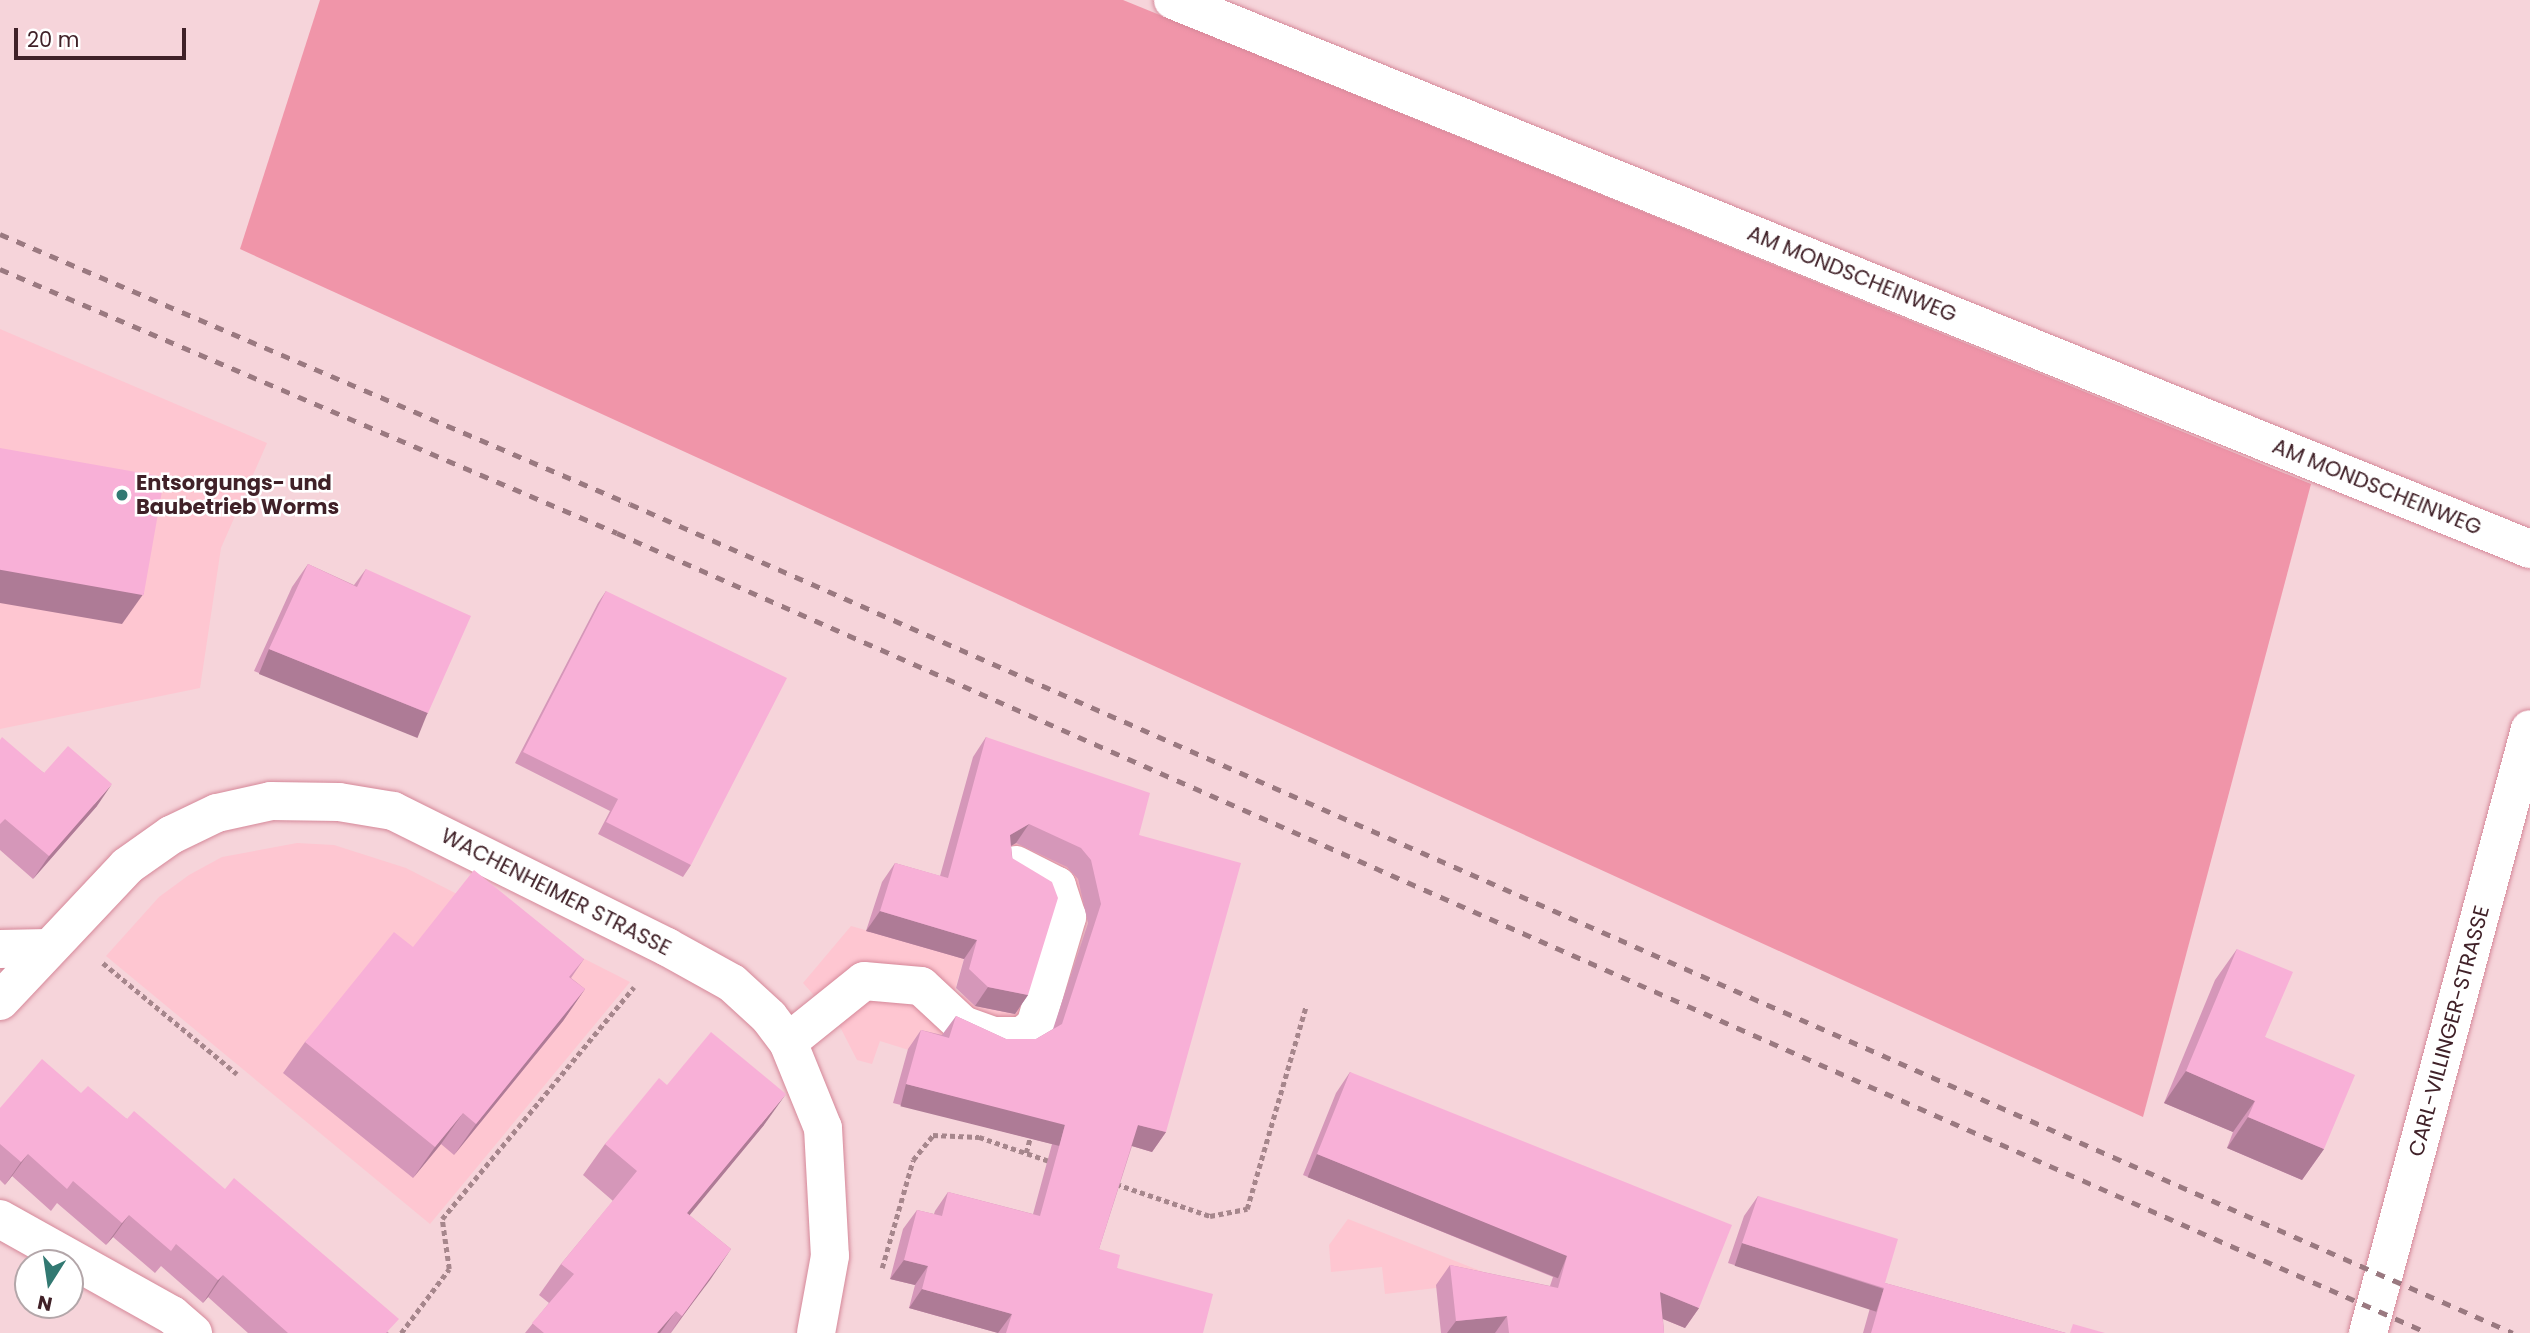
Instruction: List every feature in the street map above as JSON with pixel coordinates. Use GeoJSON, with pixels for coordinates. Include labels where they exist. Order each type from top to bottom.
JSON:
{"type":"FeatureCollection","features":[{"type":"Feature","properties":{"kind":"street","name":"AM MONDSCHEINWEG"},"geometry":{"type":"LineString","coordinates":[[1174,0],[2530,549]]}},
{"type":"Feature","properties":{"kind":"street","name":"CARL-VILLINGER-STRASSE"},"geometry":{"type":"LineString","coordinates":[[2368,1333],[2530,729]]}},
{"type":"Feature","properties":{"kind":"street","name":"WACHENHEIMER STRASSE"},"geometry":{"type":"LineString","coordinates":[[0,1000],[127,866],[205,818],[271,801],[339,802],[393,811],[667,947],[752,998],[788,1042],[823,1128],[827,1158],[830,1256],[816,1333]]}},
{"type":"Feature","properties":{"kind":"street"},"geometry":{"type":"LineString","coordinates":[[788,1042],[864,981],[921,986],[963,1024],[993,1036],[1023,1036],[1035,1026],[1067,916],[1057,886],[1016,864]]}},
{"type":"Feature","properties":{"kind":"street"},"geometry":{"type":"LineString","coordinates":[[0,949],[56,939]]}},
{"type":"Feature","properties":{"kind":"street"},"geometry":{"type":"LineString","coordinates":[[0,1219],[193,1333]]}},
{"type":"Feature","properties":{"kind":"path"},"geometry":{"type":"LineString","coordinates":[[56,939],[237,1073]]}},
{"type":"Feature","properties":{"kind":"path"},"geometry":{"type":"LineString","coordinates":[[401,1333],[449,1269],[442,1219],[667,947]]}},
{"type":"Feature","properties":{"kind":"path"},"geometry":{"type":"LineString","coordinates":[[1105,1180],[1210,1216],[1247,1209],[1306,1006]]}},
{"type":"Feature","properties":{"kind":"path"},"geometry":{"type":"LineString","coordinates":[[881,1273],[913,1160],[933,1135],[979,1137],[1066,1167]]}},
{"type":"Feature","properties":{"kind":"shaded area"},"geometry":{"type":"Polygon","coordinates":[[[320,0],[1123,0],[2311,484],[2143,1117],[240,249],[320,0]]]}},
{"type":"Feature","properties":{"kind":"shaded area","name":"Entsorgungs- und Baubetrieb Worms"},"geometry":{"type":"Polygon","coordinates":[[[0,329],[267,443],[221,548],[200,688],[0,729],[0,329]]]}},
{"type":"Feature","properties":{"kind":"shaded area"},"geometry":{"type":"Polygon","coordinates":[[[1000,841],[1103,856],[1036,1090],[880,1041],[872,1064],[857,1060],[837,1021],[803,983],[851,926],[964,958],[954,993],[1006,1008],[1029,997],[1000,841]]]}},
{"type":"Feature","properties":{"kind":"shaded area"},"geometry":{"type":"Polygon","coordinates":[[[297,843],[334,845],[406,868],[630,982],[430,1224],[106,956],[159,897],[189,875],[222,857],[297,843]]]}},
{"type":"Feature","properties":{"kind":"shaded area"},"geometry":{"type":"Polygon","coordinates":[[[1348,1219],[1639,1333],[1529,1333],[1436,1288],[1385,1294],[1382,1267],[1331,1272],[1329,1245],[1348,1219]]]}},
{"type":"Feature","properties":{"kind":"building"},"geometry":{"type":"Polygon","coordinates":[[[0,448],[164,477],[144,595],[0,570],[0,448]]]}},
{"type":"Feature","properties":{"kind":"building"},"geometry":{"type":"Polygon","coordinates":[[[308,564],[357,587],[366,569],[471,616],[428,713],[269,649],[308,564]]]}},
{"type":"Feature","properties":{"kind":"building"},"geometry":{"type":"Polygon","coordinates":[[[606,591],[787,678],[691,865],[606,822],[618,799],[523,752],[606,591]]]}},
{"type":"Feature","properties":{"kind":"building"},"geometry":{"type":"Polygon","coordinates":[[[2,737],[44,773],[68,746],[112,784],[49,856],[5,819],[0,824],[2,737]]]}},
{"type":"Feature","properties":{"kind":"building"},"geometry":{"type":"Polygon","coordinates":[[[986,737],[1150,793],[1139,835],[1241,863],[1166,1132],[1138,1125],[1099,1249],[1120,1255],[1117,1268],[1213,1294],[1203,1333],[1006,1333],[1012,1314],[922,1289],[928,1266],[904,1260],[917,1210],[942,1216],[948,1192],[1040,1216],[1065,1125],[906,1084],[921,1030],[949,1038],[956,1016],[1006,1039],[1036,1039],[1062,1024],[1101,904],[1091,860],[1081,848],[1029,824],[1010,835],[1012,858],[1052,882],[1058,898],[1028,995],[988,987],[969,969],[977,940],[880,911],[895,863],[948,878],[986,737]]]}},
{"type":"Feature","properties":{"kind":"building"},"geometry":{"type":"Polygon","coordinates":[[[474,870],[584,959],[569,977],[585,989],[476,1124],[463,1113],[435,1147],[305,1042],[394,932],[413,947],[474,870]]]}},
{"type":"Feature","properties":{"kind":"building"},"geometry":{"type":"Polygon","coordinates":[[[2237,949],[2293,972],[2265,1037],[2355,1075],[2324,1149],[2248,1117],[2255,1101],[2186,1071],[2237,949]]]}},
{"type":"Feature","properties":{"kind":"building"},"geometry":{"type":"Polygon","coordinates":[[[711,1032],[786,1094],[687,1213],[731,1249],[682,1316],[676,1311],[657,1333],[544,1333],[532,1323],[574,1274],[561,1264],[637,1171],[605,1144],[659,1078],[667,1085],[711,1032]]]}},
{"type":"Feature","properties":{"kind":"building"},"geometry":{"type":"Polygon","coordinates":[[[42,1059],[81,1093],[88,1086],[127,1119],[134,1111],[225,1189],[234,1178],[399,1319],[386,1333],[288,1333],[223,1275],[218,1280],[176,1244],[171,1251],[129,1215],[122,1223],[73,1181],[67,1189],[28,1154],[21,1162],[0,1144],[0,1108],[42,1059]]]}},
{"type":"Feature","properties":{"kind":"building"},"geometry":{"type":"Polygon","coordinates":[[[1350,1072],[1732,1225],[1699,1308],[1660,1292],[1664,1333],[1509,1333],[1507,1316],[1456,1321],[1450,1265],[1558,1288],[1567,1256],[1317,1154],[1350,1072]]]}},
{"type":"Feature","properties":{"kind":"building"},"geometry":{"type":"Polygon","coordinates":[[[1758,1196],[1898,1239],[1885,1283],[2066,1333],[1871,1333],[1884,1288],[1742,1243],[1758,1196]]]}},
{"type":"Feature","properties":{"kind":"building"},"geometry":{"type":"Polygon","coordinates":[[[2073,1324],[2105,1333],[2070,1333],[2073,1324]]]}},
{"type":"Feature","properties":{"kind":"railway"},"geometry":{"type":"LineString","coordinates":[[0,234],[630,504],[2513,1333]]}},
{"type":"Feature","properties":{"kind":"railway"},"geometry":{"type":"LineString","coordinates":[[0,269],[617,533],[2428,1333]]}},
{"type":"Feature","properties":{"kind":"place","name":"Entsorgungs- und Baubetrieb Worms"},"geometry":{"type":"Point","coordinates":[122,495]}}]}
